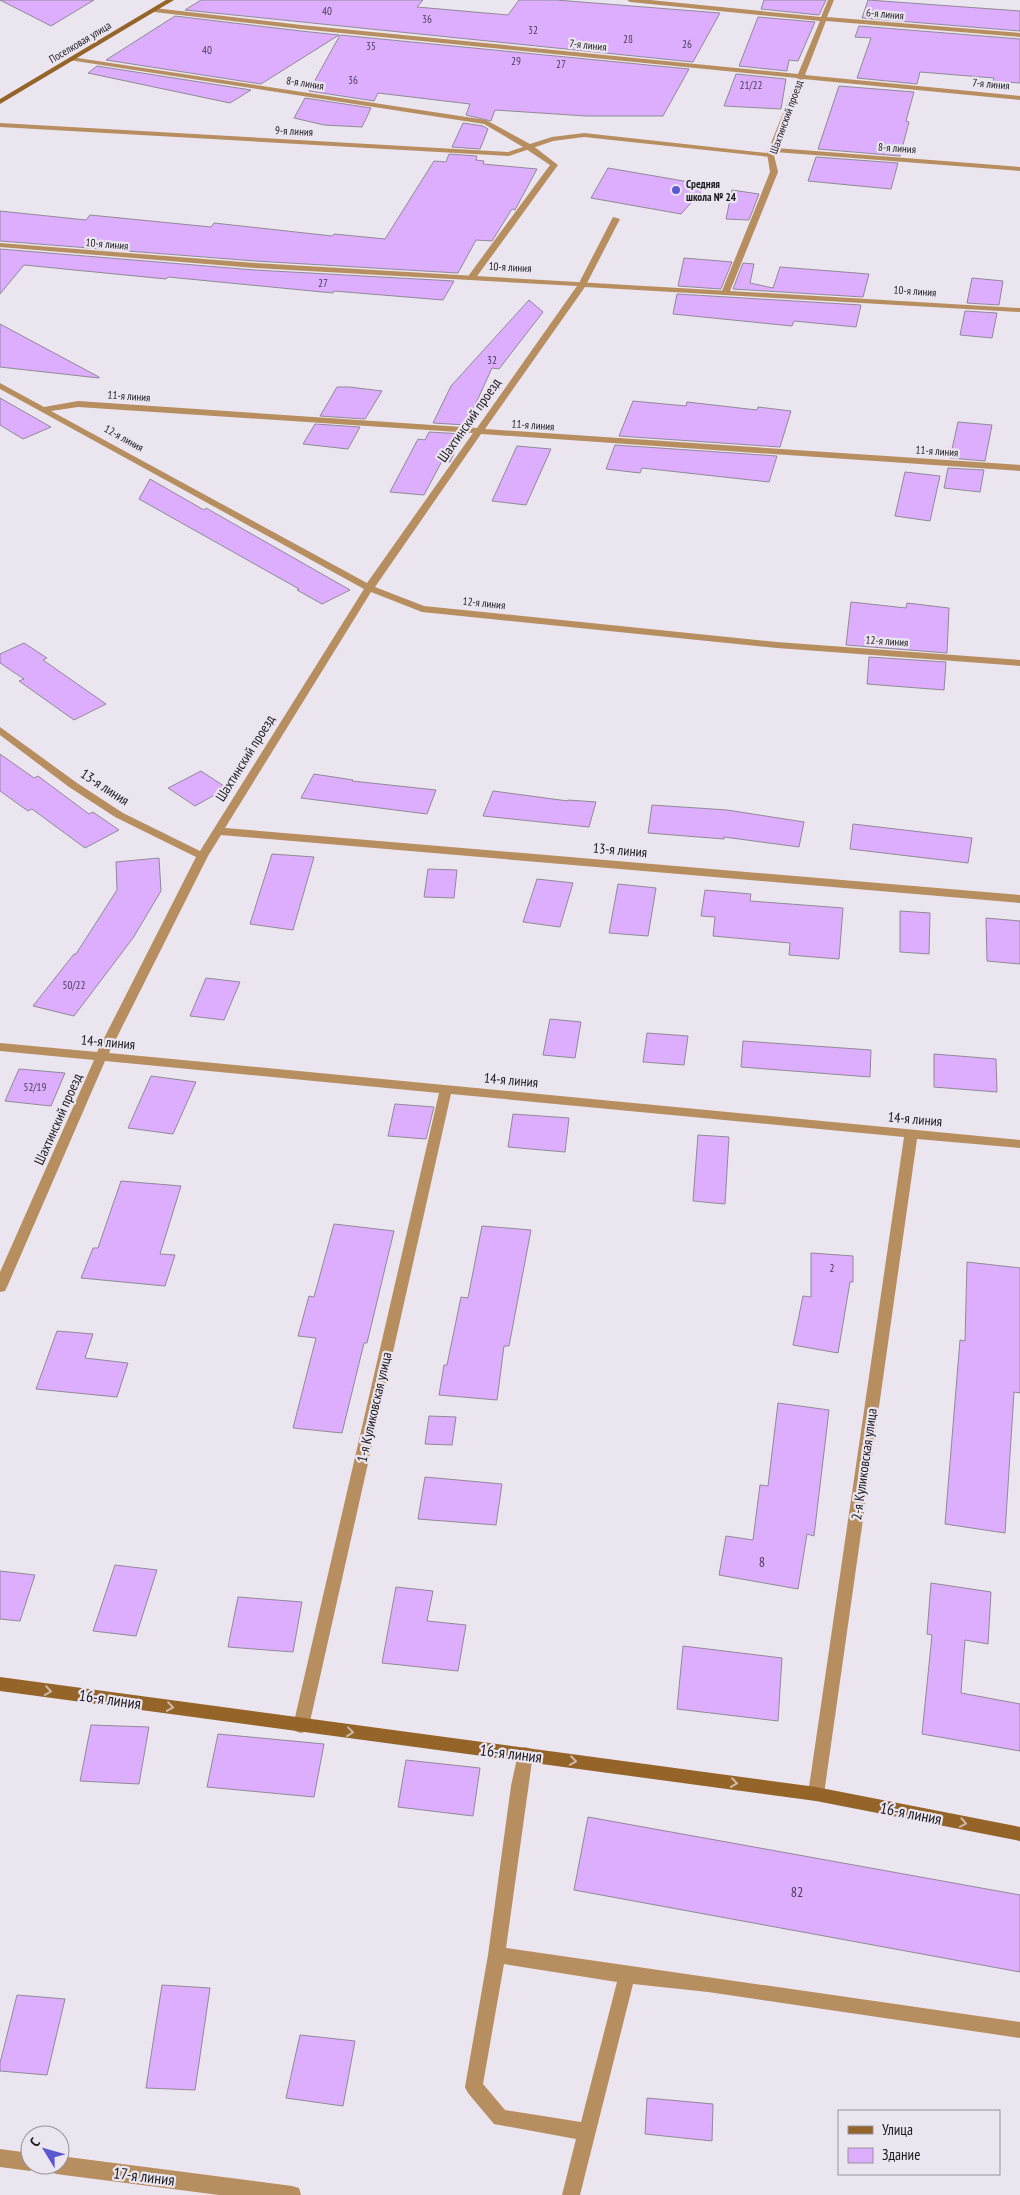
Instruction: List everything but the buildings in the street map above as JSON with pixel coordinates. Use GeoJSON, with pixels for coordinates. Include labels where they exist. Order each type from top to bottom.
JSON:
{"type":"FeatureCollection","features":[{"type":"Feature","properties":{"kind":"street","name":"Поселковая улица"},"geometry":{"type":"LineString","coordinates":[[0,102],[171,0]]}},
{"type":"Feature","properties":{"kind":"street","name":"6-я линия"},"geometry":{"type":"LineString","coordinates":[[630,0],[824,19],[1020,35]]}},
{"type":"Feature","properties":{"kind":"street","name":"Шахтинский проезд"},"geometry":{"type":"LineString","coordinates":[[726,291],[774,172],[771,152],[831,0]]}},
{"type":"Feature","properties":{"kind":"street","name":"7-я линия"},"geometry":{"type":"LineString","coordinates":[[154,10],[310,28],[801,78],[1020,98]]}},
{"type":"Feature","properties":{"kind":"street","name":"8-я линия"},"geometry":{"type":"LineString","coordinates":[[71,59],[486,122],[529,147],[554,165],[472,277]]}},
{"type":"Feature","properties":{"kind":"street","name":"9-я линия"},"geometry":{"type":"LineString","coordinates":[[0,125],[509,154],[552,139],[584,135]]}},
{"type":"Feature","properties":{"kind":"street","name":"8-я линия"},"geometry":{"type":"LineString","coordinates":[[584,135],[771,152],[1020,169]]}},
{"type":"Feature","properties":{"kind":"street","name":"Шахтинский проезд"},"geometry":{"type":"LineString","coordinates":[[0,1287],[101,1057],[202,856],[369,588],[480,432],[583,282],[616,219]]}},
{"type":"Feature","properties":{"kind":"street","name":"10-я линия"},"geometry":{"type":"LineString","coordinates":[[0,245],[124,257],[583,282],[1020,310]]}},
{"type":"Feature","properties":{"kind":"street","name":"12-я линия"},"geometry":{"type":"LineString","coordinates":[[0,386],[369,588],[422,609],[777,645],[1020,663]]}},
{"type":"Feature","properties":{"kind":"street","name":"11-я линия"},"geometry":{"type":"LineString","coordinates":[[45,409],[78,404],[1020,468]]}},
{"type":"Feature","properties":{"kind":"street","name":"13-я линия"},"geometry":{"type":"LineString","coordinates":[[0,730],[73,785],[119,816],[202,856]]}},
{"type":"Feature","properties":{"kind":"street","name":"13-я линия"},"geometry":{"type":"LineString","coordinates":[[217,832],[1020,899]]}},
{"type":"Feature","properties":{"kind":"street","name":"14-я линия"},"geometry":{"type":"LineString","coordinates":[[0,1047],[1020,1144]]}},
{"type":"Feature","properties":{"kind":"street","name":"1-я Куликовская улица"},"geometry":{"type":"LineString","coordinates":[[302,1726],[446,1089]]}},
{"type":"Feature","properties":{"kind":"street","name":"2-я Куликовская улица"},"geometry":{"type":"LineString","coordinates":[[816,1794],[911,1133]]}},
{"type":"Feature","properties":{"kind":"street","name":"16-я линия"},"geometry":{"type":"LineString","coordinates":[[0,1684],[816,1794],[1020,1834]]}},
{"type":"Feature","properties":{"kind":"street"},"geometry":{"type":"LineString","coordinates":[[525,1754],[519,1786],[497,1955],[474,2087],[500,2118],[587,2132]]}},
{"type":"Feature","properties":{"kind":"street"},"geometry":{"type":"LineString","coordinates":[[497,1955],[1020,2030]]}},
{"type":"Feature","properties":{"kind":"street"},"geometry":{"type":"LineString","coordinates":[[571,2195],[628,1975]]}},
{"type":"Feature","properties":{"kind":"street"},"geometry":{"type":"LineString","coordinates":[[0,2158],[20,2161]]}},
{"type":"Feature","properties":{"kind":"street","name":"17-я линия"},"geometry":{"type":"LineString","coordinates":[[70,2167],[292,2195]]}},
{"type":"Feature","properties":{"kind":"place","name":"Средняя школа № 24"},"geometry":{"type":"Point","coordinates":[676,190]}}]}
